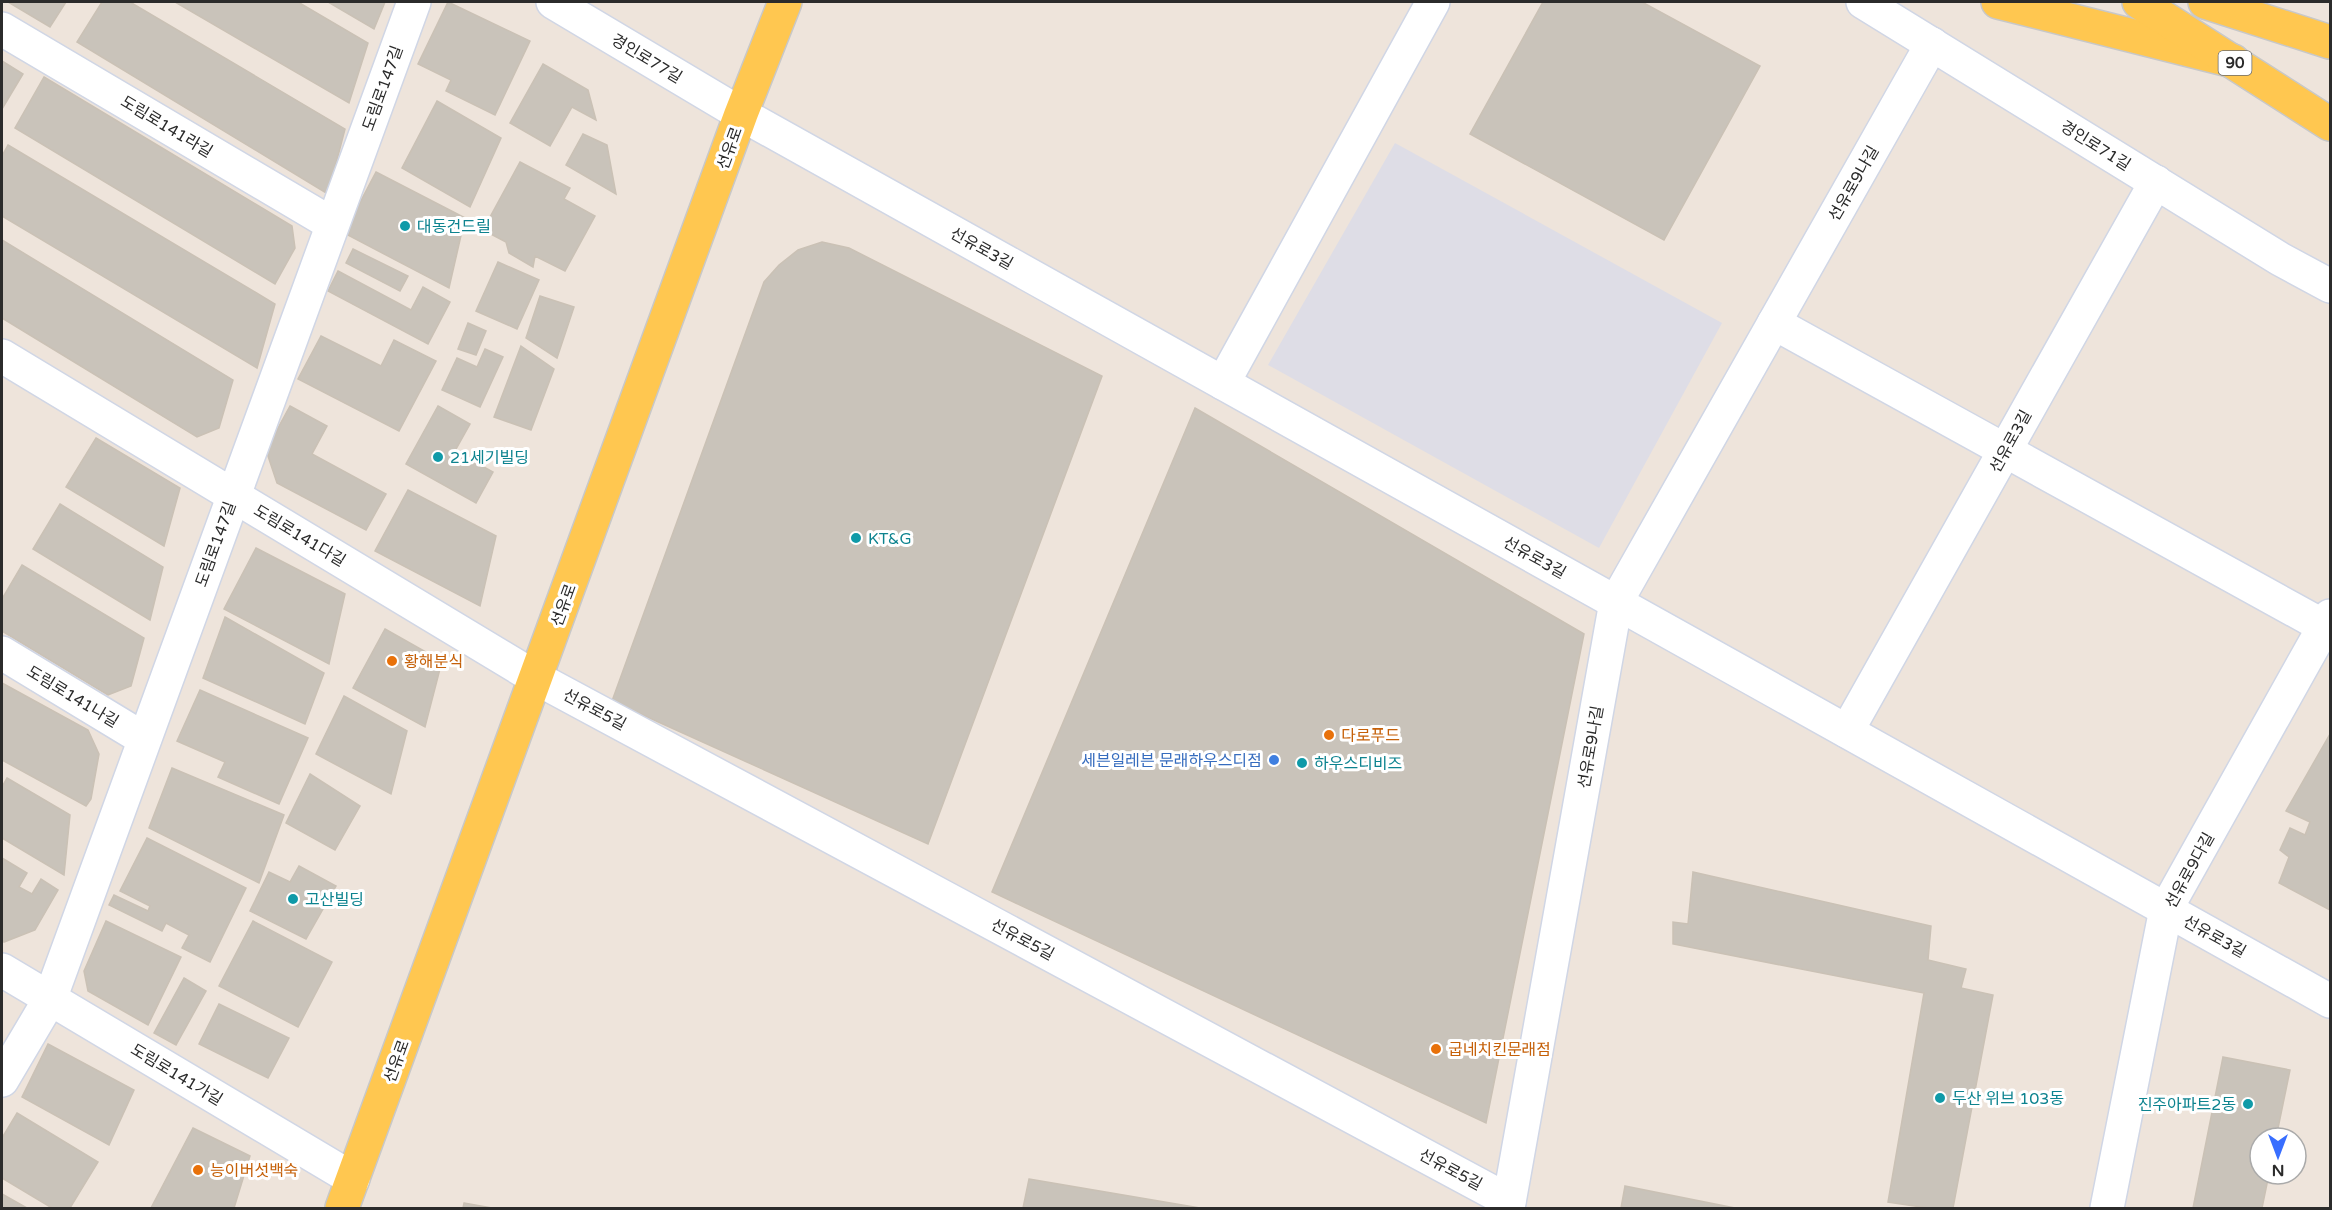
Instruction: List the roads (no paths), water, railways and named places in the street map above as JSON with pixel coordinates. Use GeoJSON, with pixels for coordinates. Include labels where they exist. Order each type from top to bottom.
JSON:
{"type":"FeatureCollection","features":[{"type":"Feature","properties":{"kind":"main road","name":"선유로"},"geometry":{"type":"LineString","coordinates":[[348,1194],[741,114],[785,2]]}},
{"type":"Feature","properties":{"kind":"main road"},"geometry":{"type":"LineString","coordinates":[[1998,2],[2233,61]]}},
{"type":"Feature","properties":{"kind":"main road","name":"90"},"geometry":{"type":"LineString","coordinates":[[2139,2],[2331,124]]}},
{"type":"Feature","properties":{"kind":"main road"},"geometry":{"type":"LineString","coordinates":[[2205,2],[2331,42]]}},
{"type":"Feature","properties":{"kind":"street","name":"도림로147길"},"geometry":{"type":"LineString","coordinates":[[2,1080],[50,999],[232,495],[414,2]]}},
{"type":"Feature","properties":{"kind":"street","name":"경인로77길"},"geometry":{"type":"LineString","coordinates":[[553,2],[741,114]]}},
{"type":"Feature","properties":{"kind":"street"},"geometry":{"type":"LineString","coordinates":[[1223,383],[1432,2]]}},
{"type":"Feature","properties":{"kind":"street","name":"경인로71길"},"geometry":{"type":"LineString","coordinates":[[1863,2],[2280,260],[2331,286]]}},
{"type":"Feature","properties":{"kind":"street","name":"도림로141라길"},"geometry":{"type":"LineString","coordinates":[[2,29],[332,224]]}},
{"type":"Feature","properties":{"kind":"street","name":"선유로9나길"},"geometry":{"type":"LineString","coordinates":[[1509,1205],[1616,602],[1932,44]]}},
{"type":"Feature","properties":{"kind":"street","name":"선유로3길"},"geometry":{"type":"LineString","coordinates":[[741,114],[2331,1001]]}},
{"type":"Feature","properties":{"kind":"street","name":"선유로3길"},"geometry":{"type":"LineString","coordinates":[[1847,731],[2156,182]]}},
{"type":"Feature","properties":{"kind":"street"},"geometry":{"type":"LineString","coordinates":[[1774,323],[2004,450]]}},
{"type":"Feature","properties":{"kind":"street","name":"도림로141다길"},"geometry":{"type":"LineString","coordinates":[[2,356],[536,678]]}},
{"type":"Feature","properties":{"kind":"street","name":"선유로9다길"},"geometry":{"type":"LineString","coordinates":[[2004,450],[2328,621],[2166,909],[2107,1209]]}},
{"type":"Feature","properties":{"kind":"street","name":"도림로141나길"},"geometry":{"type":"LineString","coordinates":[[2,653],[144,739]]}},
{"type":"Feature","properties":{"kind":"street","name":"선유로5길"},"geometry":{"type":"LineString","coordinates":[[536,678],[1509,1205]]}},
{"type":"Feature","properties":{"kind":"street","name":"도림로141가길"},"geometry":{"type":"LineString","coordinates":[[2,970],[348,1194]]}},
{"type":"Feature","properties":{"kind":"place","name":"대동건드릴"},"geometry":{"type":"Point","coordinates":[405,226]}},
{"type":"Feature","properties":{"kind":"place","name":"21세기빌딩"},"geometry":{"type":"Point","coordinates":[438,457]}},
{"type":"Feature","properties":{"kind":"place","name":"KT&G"},"geometry":{"type":"Point","coordinates":[856,538]}},
{"type":"Feature","properties":{"kind":"place","name":"황해분식"},"geometry":{"type":"Point","coordinates":[392,661]}},
{"type":"Feature","properties":{"kind":"place","name":"다로푸드"},"geometry":{"type":"Point","coordinates":[1329,735]}},
{"type":"Feature","properties":{"kind":"place","name":"세븐일레븐 문래하우스디점"},"geometry":{"type":"Point","coordinates":[1274,760]}},
{"type":"Feature","properties":{"kind":"place","name":"하우스디비즈"},"geometry":{"type":"Point","coordinates":[1302,763]}},
{"type":"Feature","properties":{"kind":"place","name":"고산빌딩"},"geometry":{"type":"Point","coordinates":[293,899]}},
{"type":"Feature","properties":{"kind":"place","name":"굽네치킨문래점"},"geometry":{"type":"Point","coordinates":[1436,1049]}},
{"type":"Feature","properties":{"kind":"place","name":"두산 위브 103동"},"geometry":{"type":"Point","coordinates":[1940,1098]}},
{"type":"Feature","properties":{"kind":"place","name":"진주아파트2동"},"geometry":{"type":"Point","coordinates":[2248,1104]}},
{"type":"Feature","properties":{"kind":"place","name":"능이버섯백숙"},"geometry":{"type":"Point","coordinates":[198,1170]}}]}
